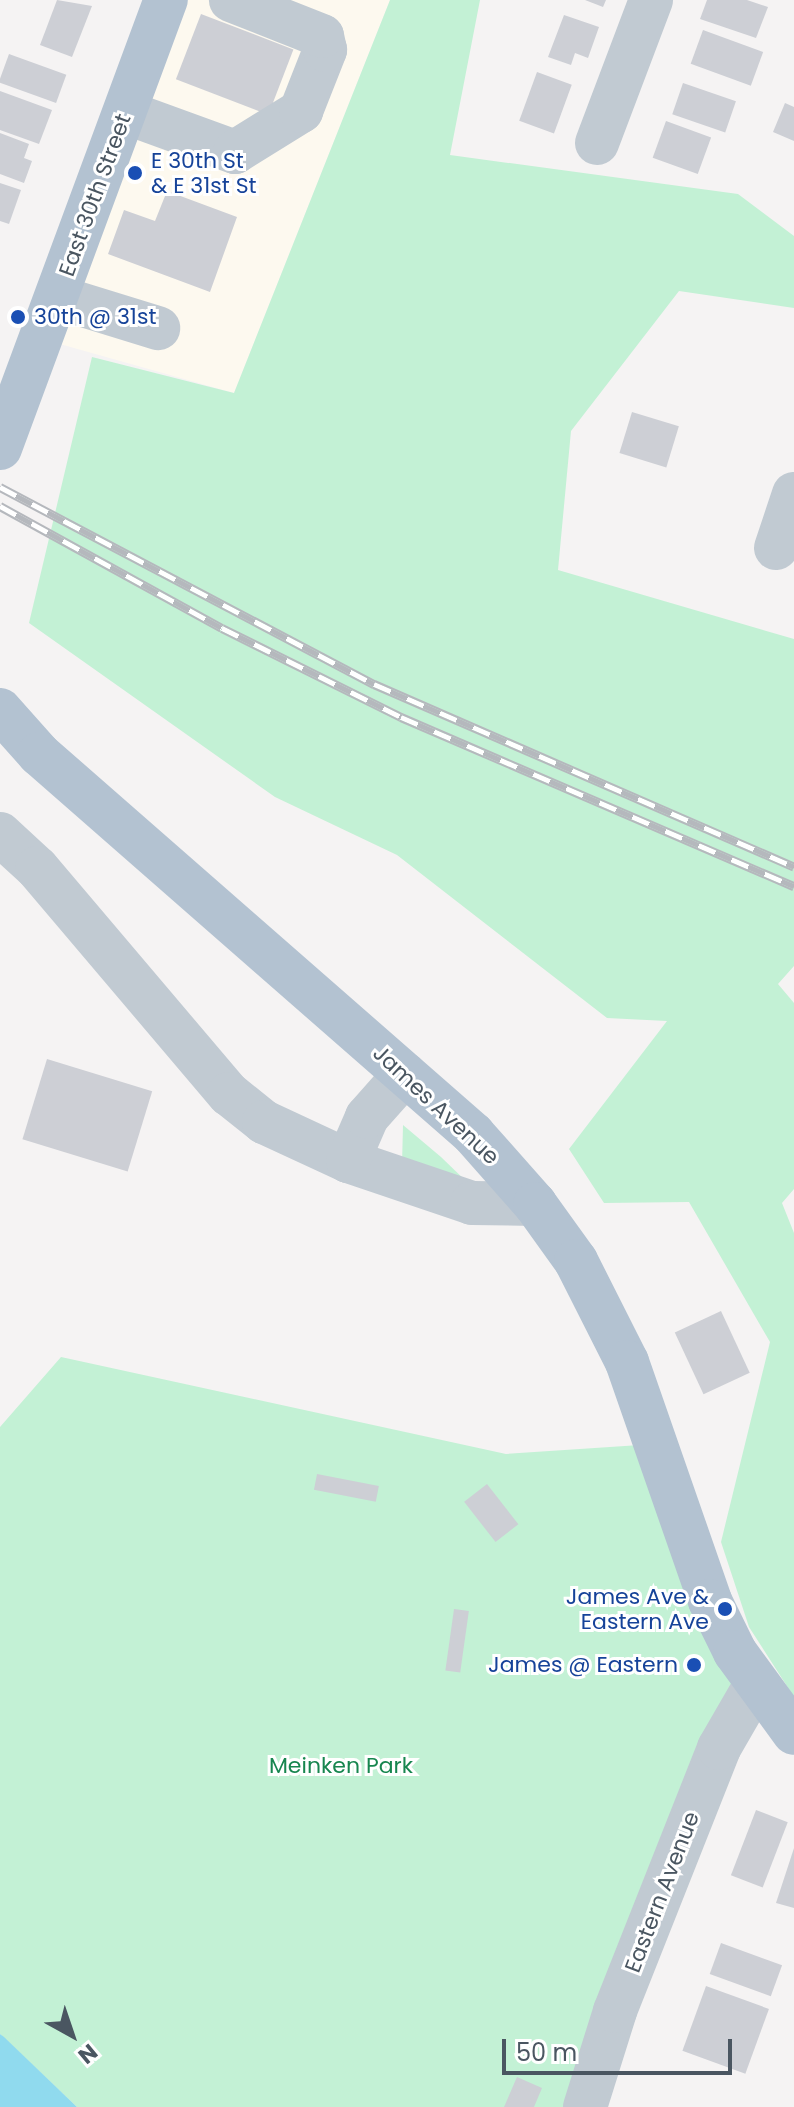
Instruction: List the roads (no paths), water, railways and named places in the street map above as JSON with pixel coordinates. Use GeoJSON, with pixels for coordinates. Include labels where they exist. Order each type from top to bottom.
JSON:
{"type":"FeatureCollection","features":[{"type":"Feature","properties":{"kind":"main road","name":"East 30th Street"},"geometry":{"type":"LineString","coordinates":[[12,382],[57,297],[166,0]]}},
{"type":"Feature","properties":{"kind":"main road"},"geometry":{"type":"LineString","coordinates":[[0,448],[12,382]]}},
{"type":"Feature","properties":{"kind":"main road","name":"James Avenue"},"geometry":{"type":"LineString","coordinates":[[0,710],[39,754],[473,1134],[535,1204],[602,1307],[710,1601],[756,1684],[794,1733]]}},
{"type":"Feature","properties":{"kind":"street"},"geometry":{"type":"LineString","coordinates":[[125,112],[235,152],[301,111],[325,50],[322,36],[231,0]]}},
{"type":"Feature","properties":{"kind":"street"},"geometry":{"type":"LineString","coordinates":[[597,143],[651,0]]}},
{"type":"Feature","properties":{"kind":"street"},"geometry":{"type":"LineString","coordinates":[[57,297],[158,328]]}},
{"type":"Feature","properties":{"kind":"street"},"geometry":{"type":"LineString","coordinates":[[776,548],[794,494]]}},
{"type":"Feature","properties":{"kind":"street"},"geometry":{"type":"LineString","coordinates":[[0,834],[37,868],[229,1094],[264,1122],[348,1161],[472,1203],[535,1204]]}},
{"type":"Feature","properties":{"kind":"street"},"geometry":{"type":"LineString","coordinates":[[348,1161],[367,1117],[405,1074]]}},
{"type":"Feature","properties":{"kind":"street","name":"Eastern Avenue"},"geometry":{"type":"LineString","coordinates":[[585,2107],[615,2011],[719,1748],[756,1684]]}},
{"type":"Feature","properties":{"kind":"water"},"geometry":{"type":"Polygon","coordinates":[[[0,2034],[4,2037],[77,2107],[0,2107],[0,2034]]]}},
{"type":"Feature","properties":{"kind":"railway"},"geometry":{"type":"LineString","coordinates":[[0,487],[374,684],[794,867]]}},
{"type":"Feature","properties":{"kind":"railway"},"geometry":{"type":"LineString","coordinates":[[0,506],[222,628],[401,717],[794,886]]}},
{"type":"Feature","properties":{"kind":"place","name":"E 30th St & E 31st St"},"geometry":{"type":"Point","coordinates":[135,173]}},
{"type":"Feature","properties":{"kind":"place","name":"30th @ 31st"},"geometry":{"type":"Point","coordinates":[18,317]}},
{"type":"Feature","properties":{"kind":"place","name":"James Ave & Eastern Ave"},"geometry":{"type":"Point","coordinates":[725,1609]}},
{"type":"Feature","properties":{"kind":"place","name":"James @ Eastern"},"geometry":{"type":"Point","coordinates":[694,1665]}},
{"type":"Feature","properties":{"kind":"park label","name":"Meinken Park"},"geometry":{"type":"Point","coordinates":[341,1766]}}]}
